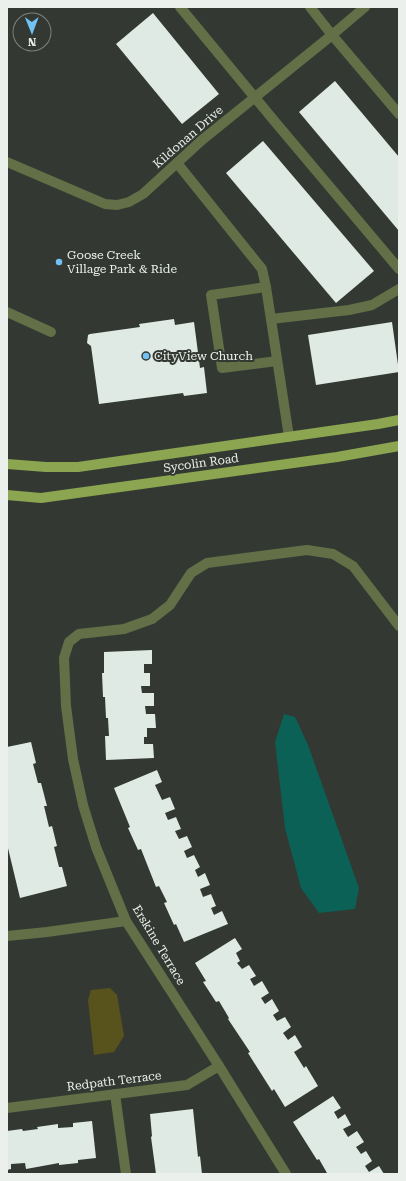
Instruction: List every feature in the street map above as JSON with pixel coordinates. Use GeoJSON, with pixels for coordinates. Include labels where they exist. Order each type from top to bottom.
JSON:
{"type":"FeatureCollection","features":[{"type":"Feature","properties":{"kind":"main road","name":"Sycolin Road"},"geometry":{"type":"LineString","coordinates":[[7,464],[46,467],[78,467],[399,420]]}},
{"type":"Feature","properties":{"kind":"main road","name":"Sycolin Road"},"geometry":{"type":"LineString","coordinates":[[7,495],[41,498],[344,456],[399,446]]}},
{"type":"Feature","properties":{"kind":"street"},"geometry":{"type":"LineString","coordinates":[[180,7],[399,269]]}},
{"type":"Feature","properties":{"kind":"street"},"geometry":{"type":"LineString","coordinates":[[310,7],[399,114]]}},
{"type":"Feature","properties":{"kind":"street","name":"Kildonan Drive"},"geometry":{"type":"LineString","coordinates":[[7,162],[105,204],[117,205],[129,202],[143,194],[202,140],[365,7]]}},
{"type":"Feature","properties":{"kind":"street"},"geometry":{"type":"LineString","coordinates":[[177,163],[262,269],[266,286],[289,437]]}},
{"type":"Feature","properties":{"kind":"street"},"geometry":{"type":"LineString","coordinates":[[266,286],[211,295],[222,368],[277,361]]}},
{"type":"Feature","properties":{"kind":"street"},"geometry":{"type":"LineString","coordinates":[[271,319],[349,310],[372,305],[399,289]]}},
{"type":"Feature","properties":{"kind":"street"},"geometry":{"type":"LineString","coordinates":[[7,312],[51,332]]}},
{"type":"Feature","properties":{"kind":"street","name":"Erskine Terrace"},"geometry":{"type":"LineString","coordinates":[[286,1174],[126,921],[96,846],[82,797],[72,752],[66,706],[64,658],[69,642],[79,634],[124,629],[152,619],[170,605],[191,574],[207,563],[307,550],[333,554],[353,566],[399,626]]}},
{"type":"Feature","properties":{"kind":"street"},"geometry":{"type":"LineString","coordinates":[[7,936],[126,921]]}},
{"type":"Feature","properties":{"kind":"street","name":"Redpath Terrace"},"geometry":{"type":"LineString","coordinates":[[7,1108],[187,1085],[219,1066]]}},
{"type":"Feature","properties":{"kind":"street"},"geometry":{"type":"LineString","coordinates":[[115,1094],[126,1174]]}},
{"type":"Feature","properties":{"kind":"shaded area"},"geometry":{"type":"Polygon","coordinates":[[[110,988],[117,995],[124,1036],[114,1052],[94,1055],[88,1000],[91,990],[110,988]]]}},
{"type":"Feature","properties":{"kind":"water"},"geometry":{"type":"Polygon","coordinates":[[[284,714],[295,717],[308,745],[359,888],[355,909],[319,913],[301,888],[285,828],[275,742],[284,714]]]}},
{"type":"Feature","properties":{"kind":"building"},"geometry":{"type":"Polygon","coordinates":[[[153,13],[219,94],[182,124],[116,44],[153,13]]]}},
{"type":"Feature","properties":{"kind":"building"},"geometry":{"type":"Polygon","coordinates":[[[335,81],[399,157],[399,231],[299,112],[335,81]]]}},
{"type":"Feature","properties":{"kind":"building"},"geometry":{"type":"Polygon","coordinates":[[[263,141],[374,271],[336,303],[226,173],[263,141]]]}},
{"type":"Feature","properties":{"kind":"building","name":"CityView Church"},"geometry":{"type":"Polygon","coordinates":[[[174,319],[175,325],[194,322],[200,368],[204,367],[207,393],[184,396],[183,393],[99,404],[91,346],[87,343],[88,335],[140,327],[139,324],[174,319]]]}},
{"type":"Feature","properties":{"kind":"building"},"geometry":{"type":"Polygon","coordinates":[[[392,322],[399,372],[316,385],[308,335],[392,322]]]}},
{"type":"Feature","properties":{"kind":"building"},"geometry":{"type":"Polygon","coordinates":[[[152,650],[152,664],[144,664],[144,673],[150,673],[150,686],[141,686],[142,693],[154,693],[154,706],[145,706],[146,714],[155,714],[156,728],[147,728],[147,737],[144,737],[144,744],[153,744],[154,758],[106,760],[105,736],[109,736],[105,697],[103,697],[102,673],[104,673],[104,652],[152,650]]]}},
{"type":"Feature","properties":{"kind":"building"},"geometry":{"type":"Polygon","coordinates":[[[31,742],[36,763],[33,764],[38,783],[41,783],[47,806],[44,806],[49,827],[52,826],[57,846],[54,847],[59,867],[62,867],[67,886],[20,898],[7,844],[7,747],[31,742]]]}},
{"type":"Feature","properties":{"kind":"building"},"geometry":{"type":"Polygon","coordinates":[[[157,770],[162,782],[155,785],[162,800],[170,797],[175,809],[165,813],[168,820],[176,817],[181,829],[175,831],[179,839],[187,836],[192,847],[184,851],[187,858],[194,855],[200,867],[195,870],[198,877],[205,873],[210,885],[200,889],[203,897],[211,894],[216,906],[211,908],[214,915],[222,911],[228,924],[184,942],[164,903],[167,902],[159,886],[156,887],[141,849],[138,850],[128,828],[130,827],[114,788],[157,770]]]}},
{"type":"Feature","properties":{"kind":"building"},"geometry":{"type":"Polygon","coordinates":[[[235,938],[242,949],[236,953],[240,961],[237,963],[242,969],[249,965],[256,976],[250,979],[254,986],[262,981],[269,993],[261,998],[265,1004],[272,999],[279,1011],[273,1015],[277,1021],[285,1017],[291,1027],[283,1033],[288,1040],[295,1035],[302,1047],[294,1052],[304,1068],[306,1066],[318,1086],[285,1107],[274,1089],[272,1091],[248,1053],[250,1052],[228,1019],[229,1018],[219,1001],[216,1002],[203,982],[206,981],[195,963],[235,938]]]}},
{"type":"Feature","properties":{"kind":"building"},"geometry":{"type":"Polygon","coordinates":[[[333,1096],[341,1108],[334,1112],[338,1119],[345,1114],[351,1125],[343,1129],[348,1137],[357,1131],[364,1142],[356,1147],[361,1154],[366,1151],[372,1161],[365,1166],[369,1172],[379,1166],[384,1174],[326,1174],[327,1173],[319,1159],[317,1160],[293,1122],[333,1096]]]}},
{"type":"Feature","properties":{"kind":"building"},"geometry":{"type":"Polygon","coordinates":[[[193,1109],[198,1157],[200,1156],[202,1174],[156,1174],[151,1137],[150,1114],[193,1109]]]}},
{"type":"Feature","properties":{"kind":"building"},"geometry":{"type":"Polygon","coordinates":[[[92,1121],[96,1158],[78,1160],[78,1163],[59,1165],[59,1163],[26,1169],[25,1163],[11,1164],[11,1169],[7,1170],[7,1131],[38,1129],[37,1127],[58,1124],[58,1128],[73,1127],[73,1123],[92,1121]]]}},
{"type":"Feature","properties":{"kind":"place","name":"Goose Creek Village Park & Ride"},"geometry":{"type":"Point","coordinates":[59,262]}},
{"type":"Feature","properties":{"kind":"place","name":"CityView Church"},"geometry":{"type":"Point","coordinates":[146,356]}}]}
